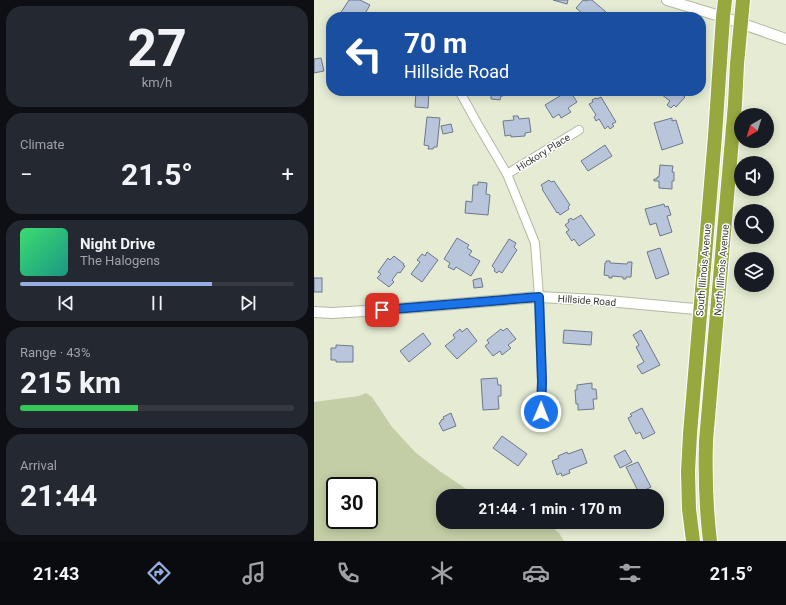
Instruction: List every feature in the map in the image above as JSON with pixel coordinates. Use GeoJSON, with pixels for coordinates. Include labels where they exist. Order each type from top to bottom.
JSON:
{"type":"FeatureCollection","features":[{"type":"Feature","properties":{"kind":"highway","name":"South Illinois Avenue"},"geometry":{"type":"LineString","coordinates":[[693,541],[689,509],[690,434],[725,0]]}},
{"type":"Feature","properties":{"kind":"highway","name":"North Illinois Avenue"},"geometry":{"type":"LineString","coordinates":[[710,541],[705,478],[706,441],[735,104],[737,64],[744,0]]}},
{"type":"Feature","properties":{"kind":"street"},"geometry":{"type":"LineString","coordinates":[[667,0],[723,17],[786,39]]}},
{"type":"Feature","properties":{"kind":"street"},"geometry":{"type":"LineString","coordinates":[[462,96],[507,174],[534,243],[539,297],[542,381],[541,412]]}},
{"type":"Feature","properties":{"kind":"street","name":"Hickory Place"},"geometry":{"type":"LineString","coordinates":[[507,174],[579,130]]}},
{"type":"Feature","properties":{"kind":"street","name":"Hillside Road"},"geometry":{"type":"LineString","coordinates":[[314,312],[332,313],[382,310],[539,297],[597,300],[717,311]]}},
{"type":"Feature","properties":{"kind":"green space"},"geometry":{"type":"Polygon","coordinates":[[[366,393],[372,397],[392,427],[416,453],[466,489],[436,489],[436,529],[554,529],[564,541],[314,541],[314,402],[359,396],[366,393]]]}},
{"type":"Feature","properties":{"kind":"building"},"geometry":{"type":"Polygon","coordinates":[[[349,0],[360,0],[370,5],[366,12],[341,12],[349,0]]]}},
{"type":"Feature","properties":{"kind":"building"},"geometry":{"type":"Polygon","coordinates":[[[553,0],[568,0],[567,4],[553,0]]]}},
{"type":"Feature","properties":{"kind":"building"},"geometry":{"type":"Polygon","coordinates":[[[583,0],[592,0],[606,12],[580,12],[576,8],[583,0]]]}},
{"type":"Feature","properties":{"kind":"building"},"geometry":{"type":"Polygon","coordinates":[[[321,58],[324,71],[314,73],[314,59],[321,58]]]}},
{"type":"Feature","properties":{"kind":"building"},"geometry":{"type":"Polygon","coordinates":[[[416,96],[429,96],[428,108],[415,107],[416,96]]]}},
{"type":"Feature","properties":{"kind":"building"},"geometry":{"type":"Polygon","coordinates":[[[491,96],[501,96],[500,100],[491,99],[491,96]]]}},
{"type":"Feature","properties":{"kind":"building"},"geometry":{"type":"Polygon","coordinates":[[[560,96],[573,96],[577,102],[568,108],[571,112],[561,118],[559,114],[553,118],[545,105],[560,96]]]}},
{"type":"Feature","properties":{"kind":"building"},"geometry":{"type":"Polygon","coordinates":[[[664,96],[685,97],[676,107],[674,105],[671,108],[667,105],[670,101],[664,96]]]}},
{"type":"Feature","properties":{"kind":"building"},"geometry":{"type":"Polygon","coordinates":[[[601,97],[616,122],[612,124],[614,126],[610,129],[608,126],[605,129],[599,119],[596,121],[594,117],[596,115],[589,104],[593,102],[592,100],[601,97]]]}},
{"type":"Feature","properties":{"kind":"building"},"geometry":{"type":"Polygon","coordinates":[[[513,116],[518,116],[519,119],[529,118],[531,132],[525,133],[525,136],[505,136],[503,121],[514,120],[513,116]]]}},
{"type":"Feature","properties":{"kind":"building"},"geometry":{"type":"Polygon","coordinates":[[[427,117],[440,118],[437,147],[434,147],[433,149],[428,149],[429,146],[424,145],[427,117]]]}},
{"type":"Feature","properties":{"kind":"building"},"geometry":{"type":"Polygon","coordinates":[[[672,118],[672,121],[676,120],[683,143],[662,150],[654,123],[672,118]]]}},
{"type":"Feature","properties":{"kind":"building"},"geometry":{"type":"Polygon","coordinates":[[[451,124],[453,132],[443,134],[441,126],[451,124]]]}},
{"type":"Feature","properties":{"kind":"building"},"geometry":{"type":"Polygon","coordinates":[[[605,145],[612,156],[588,171],[581,161],[605,145]]]}},
{"type":"Feature","properties":{"kind":"building"},"geometry":{"type":"Polygon","coordinates":[[[660,165],[673,166],[672,172],[674,172],[674,181],[672,181],[672,189],[659,188],[659,181],[654,181],[654,179],[659,177],[660,165]]]}},
{"type":"Feature","properties":{"kind":"building"},"geometry":{"type":"Polygon","coordinates":[[[549,180],[551,182],[554,181],[570,205],[568,207],[569,209],[560,215],[558,212],[557,213],[542,189],[543,188],[541,185],[549,180]]]}},
{"type":"Feature","properties":{"kind":"building"},"geometry":{"type":"Polygon","coordinates":[[[478,182],[487,183],[486,194],[490,195],[488,215],[465,213],[466,201],[472,202],[473,185],[478,185],[478,182]]]}},
{"type":"Feature","properties":{"kind":"building"},"geometry":{"type":"Polygon","coordinates":[[[664,204],[665,207],[668,206],[671,215],[667,216],[672,232],[660,236],[656,223],[650,225],[645,209],[664,204]]]}},
{"type":"Feature","properties":{"kind":"building"},"geometry":{"type":"Polygon","coordinates":[[[581,215],[595,235],[579,246],[574,239],[572,241],[566,232],[569,230],[565,225],[571,218],[573,220],[581,215]]]}},
{"type":"Feature","properties":{"kind":"building"},"geometry":{"type":"Polygon","coordinates":[[[457,238],[469,245],[467,248],[472,251],[469,255],[480,261],[471,276],[456,267],[454,270],[448,267],[450,263],[444,259],[457,238]]]}},
{"type":"Feature","properties":{"kind":"building"},"geometry":{"type":"Polygon","coordinates":[[[509,239],[516,243],[514,247],[517,250],[502,273],[499,271],[497,273],[494,271],[495,269],[492,266],[509,239]]]}},
{"type":"Feature","properties":{"kind":"building"},"geometry":{"type":"Polygon","coordinates":[[[660,248],[669,274],[656,279],[647,252],[660,248]]]}},
{"type":"Feature","properties":{"kind":"building"},"geometry":{"type":"Polygon","coordinates":[[[427,252],[438,260],[422,282],[411,274],[420,262],[417,260],[422,254],[425,256],[427,252]]]}},
{"type":"Feature","properties":{"kind":"building"},"geometry":{"type":"Polygon","coordinates":[[[394,256],[405,266],[400,273],[398,272],[392,280],[394,282],[389,287],[377,278],[381,274],[378,272],[388,258],[390,260],[394,256]]]}},
{"type":"Feature","properties":{"kind":"building"},"geometry":{"type":"Polygon","coordinates":[[[606,261],[610,261],[610,263],[627,264],[628,262],[632,262],[631,277],[626,277],[626,279],[623,279],[623,277],[612,276],[612,278],[609,278],[609,276],[604,275],[606,261]]]}},
{"type":"Feature","properties":{"kind":"building"},"geometry":{"type":"Polygon","coordinates":[[[314,278],[322,278],[322,292],[314,292],[314,278]]]}},
{"type":"Feature","properties":{"kind":"building"},"geometry":{"type":"Polygon","coordinates":[[[481,278],[483,287],[474,288],[473,280],[481,278]]]}},
{"type":"Feature","properties":{"kind":"building"},"geometry":{"type":"Polygon","coordinates":[[[467,328],[477,341],[457,359],[445,346],[455,338],[453,335],[460,329],[462,332],[467,328]]]}},
{"type":"Feature","properties":{"kind":"building"},"geometry":{"type":"Polygon","coordinates":[[[507,328],[516,339],[508,345],[511,348],[502,355],[500,351],[493,356],[485,346],[489,343],[487,340],[501,329],[503,331],[507,328]]]}},
{"type":"Feature","properties":{"kind":"building"},"geometry":{"type":"Polygon","coordinates":[[[564,330],[592,332],[591,345],[563,343],[564,330]]]}},
{"type":"Feature","properties":{"kind":"building"},"geometry":{"type":"Polygon","coordinates":[[[641,330],[660,365],[642,374],[637,366],[644,362],[636,347],[639,345],[633,335],[641,330]]]}},
{"type":"Feature","properties":{"kind":"building"},"geometry":{"type":"Polygon","coordinates":[[[423,333],[431,344],[409,362],[400,351],[423,333]]]}},
{"type":"Feature","properties":{"kind":"building"},"geometry":{"type":"Polygon","coordinates":[[[336,345],[353,346],[353,362],[336,362],[336,360],[331,360],[331,348],[336,348],[336,345]]]}},
{"type":"Feature","properties":{"kind":"building"},"geometry":{"type":"Polygon","coordinates":[[[497,378],[498,385],[501,385],[501,396],[498,396],[499,409],[483,410],[481,379],[497,378]]]}},
{"type":"Feature","properties":{"kind":"building"},"geometry":{"type":"Polygon","coordinates":[[[592,383],[592,389],[596,389],[597,399],[593,399],[594,409],[578,410],[575,390],[577,390],[577,385],[592,383]]]}},
{"type":"Feature","properties":{"kind":"building"},"geometry":{"type":"Polygon","coordinates":[[[642,408],[655,433],[643,439],[640,432],[636,434],[628,418],[632,416],[630,414],[642,408]]]}},
{"type":"Feature","properties":{"kind":"building"},"geometry":{"type":"Polygon","coordinates":[[[451,413],[456,426],[443,431],[439,423],[444,419],[443,417],[451,413]]]}},
{"type":"Feature","properties":{"kind":"building"},"geometry":{"type":"Polygon","coordinates":[[[502,436],[527,454],[518,466],[493,448],[502,436]]]}},
{"type":"Feature","properties":{"kind":"building"},"geometry":{"type":"Polygon","coordinates":[[[582,449],[587,463],[569,470],[570,473],[562,476],[561,473],[557,475],[552,461],[559,458],[558,456],[567,452],[568,454],[582,449]]]}},
{"type":"Feature","properties":{"kind":"building"},"geometry":{"type":"Polygon","coordinates":[[[625,450],[632,462],[620,468],[614,456],[625,450]]]}},
{"type":"Feature","properties":{"kind":"building"},"geometry":{"type":"Polygon","coordinates":[[[638,462],[651,487],[647,489],[637,489],[626,467],[638,462]]]}},
{"type":"Feature","properties":{"kind":"route"},"geometry":{"type":"LineString","coordinates":[[382,310],[539,297],[542,381],[541,412]]}}]}
